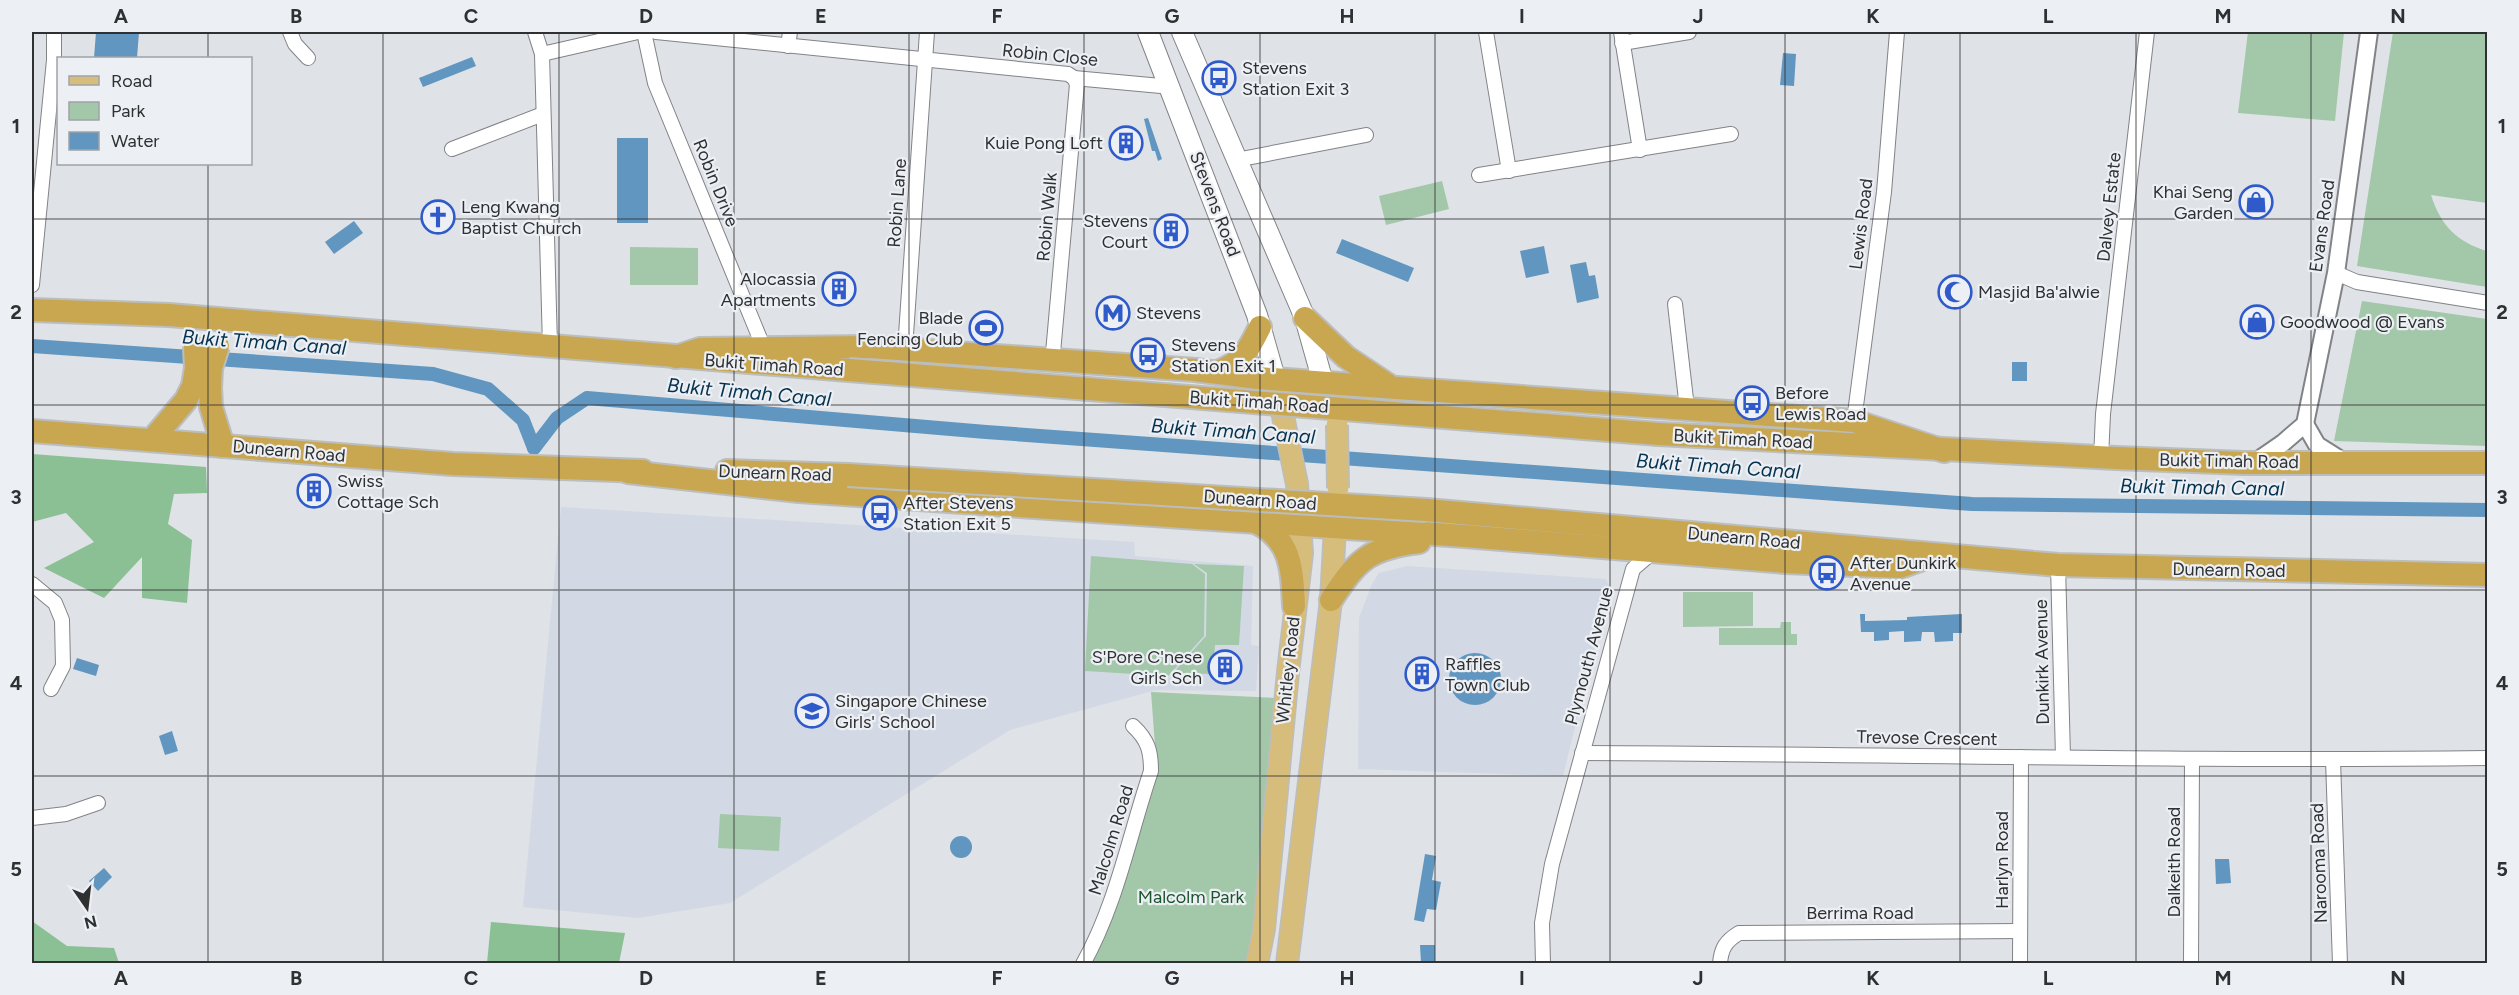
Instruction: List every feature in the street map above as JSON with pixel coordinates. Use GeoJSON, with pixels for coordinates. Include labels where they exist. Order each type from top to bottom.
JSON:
{"type":"FeatureCollection","features":[{"type":"Feature","properties":{"kind":"highway","name":"Bukit Timah Road"},"geometry":{"type":"LineString","coordinates":[[32,310],[169,315],[1659,434],[2101,458],[2254,462],[2487,463]]}},
{"type":"Feature","properties":{"kind":"highway"},"geometry":{"type":"LineString","coordinates":[[152,440],[186,400],[202,387],[211,368],[207,346],[169,315]]}},
{"type":"Feature","properties":{"kind":"highway"},"geometry":{"type":"LineString","coordinates":[[1305,318],[1346,357],[1394,388]]}},
{"type":"Feature","properties":{"kind":"highway"},"geometry":{"type":"LineString","coordinates":[[207,346],[258,323]]}},
{"type":"Feature","properties":{"kind":"highway"},"geometry":{"type":"LineString","coordinates":[[1218,372],[1236,364],[1242,358],[1260,327]]}},
{"type":"Feature","properties":{"kind":"highway"},"geometry":{"type":"LineString","coordinates":[[676,357],[700,349],[763,346],[904,349],[1050,359],[1394,388],[1854,421],[1944,451]]}},
{"type":"Feature","properties":{"kind":"highway"},"geometry":{"type":"LineString","coordinates":[[202,387],[223,446]]}},
{"type":"Feature","properties":{"kind":"highway","name":"Dunearn Road"},"geometry":{"type":"LineString","coordinates":[[32,431],[453,464],[628,472],[754,471],[848,475],[1426,510],[1652,540],[1934,555],[2058,565],[2487,575]]}},
{"type":"Feature","properties":{"kind":"highway"},"geometry":{"type":"LineString","coordinates":[[628,472],[798,491],[1254,521],[1302,527],[1466,536],[1630,559],[1652,540]]}},
{"type":"Feature","properties":{"kind":"highway"},"geometry":{"type":"LineString","coordinates":[[1254,521],[1269,528],[1280,539],[1288,556],[1294,606]]}},
{"type":"Feature","properties":{"kind":"highway"},"geometry":{"type":"LineString","coordinates":[[1330,600],[1351,570],[1368,555],[1411,543],[1466,536]]}},
{"type":"Feature","properties":{"kind":"main road","name":"Stevens Road"},"geometry":{"type":"LineString","coordinates":[[1148,32],[1172,87],[1260,327],[1275,378]]}},
{"type":"Feature","properties":{"kind":"main road","name":"Stevens Road"},"geometry":{"type":"LineString","coordinates":[[1182,32],[1305,318],[1323,382]]}},
{"type":"Feature","properties":{"kind":"main road","name":"Whitley Road"},"geometry":{"type":"LineString","coordinates":[[1257,963],[1264,929],[1294,606],[1302,553],[1302,527],[1297,484],[1275,378]]}},
{"type":"Feature","properties":{"kind":"main road","name":"Whitley Road"},"geometry":{"type":"LineString","coordinates":[[1287,963],[1330,600],[1338,488],[1337,425],[1323,382]]}},
{"type":"Feature","properties":{"kind":"street"},"geometry":{"type":"LineString","coordinates":[[32,285],[54,60],[54,32]]}},
{"type":"Feature","properties":{"kind":"street"},"geometry":{"type":"LineString","coordinates":[[290,32],[295,44],[308,57]]}},
{"type":"Feature","properties":{"kind":"street"},"geometry":{"type":"LineString","coordinates":[[535,32],[542,54],[550,346]]}},
{"type":"Feature","properties":{"kind":"street"},"geometry":{"type":"LineString","coordinates":[[542,54],[638,32]]}},
{"type":"Feature","properties":{"kind":"street","name":"Robin Drive"},"geometry":{"type":"LineString","coordinates":[[644,32],[655,83],[763,346]]}},
{"type":"Feature","properties":{"kind":"street","name":"Robin Close"},"geometry":{"type":"LineString","coordinates":[[656,32],[1068,74],[1074,78],[1172,87]]}},
{"type":"Feature","properties":{"kind":"street"},"geometry":{"type":"LineString","coordinates":[[788,46],[790,32]]}},
{"type":"Feature","properties":{"kind":"street"},"geometry":{"type":"LineString","coordinates":[[924,60],[927,32]]}},
{"type":"Feature","properties":{"kind":"street"},"geometry":{"type":"LineString","coordinates":[[1486,32],[1509,171]]}},
{"type":"Feature","properties":{"kind":"street"},"geometry":{"type":"LineString","coordinates":[[1640,150],[1622,37],[1689,32]]}},
{"type":"Feature","properties":{"kind":"street","name":"Lewis Road"},"geometry":{"type":"LineString","coordinates":[[1854,421],[1884,192],[1897,32]]}},
{"type":"Feature","properties":{"kind":"street","name":"Dalvey Estate"},"geometry":{"type":"LineString","coordinates":[[2101,458],[2103,414],[2147,32]]}},
{"type":"Feature","properties":{"kind":"street","name":"Evans Road"},"geometry":{"type":"LineString","coordinates":[[2305,424],[2336,273],[2369,32]]}},
{"type":"Feature","properties":{"kind":"street","name":"Robin Lane"},"geometry":{"type":"LineString","coordinates":[[904,349],[924,60]]}},
{"type":"Feature","properties":{"kind":"street","name":"Robin Walk"},"geometry":{"type":"LineString","coordinates":[[1050,359],[1053,353],[1077,84],[1074,78]]}},
{"type":"Feature","properties":{"kind":"street"},"geometry":{"type":"LineString","coordinates":[[452,149],[543,114]]}},
{"type":"Feature","properties":{"kind":"street"},"geometry":{"type":"LineString","coordinates":[[1479,175],[1731,134]]}},
{"type":"Feature","properties":{"kind":"street","name":"Stevens Road"},"geometry":{"type":"LineString","coordinates":[[1236,159],[1366,135]]}},
{"type":"Feature","properties":{"kind":"street"},"geometry":{"type":"LineString","coordinates":[[2336,273],[2351,281],[2487,303]]}},
{"type":"Feature","properties":{"kind":"street","name":"Bukit Timah Road"},"geometry":{"type":"LineString","coordinates":[[1675,304],[1687,408]]}},
{"type":"Feature","properties":{"kind":"street"},"geometry":{"type":"LineString","coordinates":[[2254,462],[2283,443],[2305,424],[2317,445],[2347,463]]}},
{"type":"Feature","properties":{"kind":"street","name":"Plymouth Avenue"},"geometry":{"type":"LineString","coordinates":[[1582,753],[1630,559]]}},
{"type":"Feature","properties":{"kind":"street","name":"Dunkirk Avenue"},"geometry":{"type":"LineString","coordinates":[[2058,565],[2063,757]]}},
{"type":"Feature","properties":{"kind":"street"},"geometry":{"type":"LineString","coordinates":[[32,584],[55,603],[62,620],[63,666],[51,689]]}},
{"type":"Feature","properties":{"kind":"street","name":"Malcolm Road"},"geometry":{"type":"LineString","coordinates":[[1083,963],[1100,933],[1118,886],[1151,771],[1151,751],[1143,735],[1133,726]]}},
{"type":"Feature","properties":{"kind":"street","name":"Trevose Crescent"},"geometry":{"type":"LineString","coordinates":[[1582,753],[1742,752],[2192,760],[2487,758]]}},
{"type":"Feature","properties":{"kind":"street"},"geometry":{"type":"LineString","coordinates":[[1543,963],[1545,895],[1582,753]]}},
{"type":"Feature","properties":{"kind":"street","name":"Harlyn Road"},"geometry":{"type":"LineString","coordinates":[[2020,963],[2021,758]]}},
{"type":"Feature","properties":{"kind":"street","name":"Dalkeith Road"},"geometry":{"type":"LineString","coordinates":[[2191,963],[2192,760]]}},
{"type":"Feature","properties":{"kind":"street","name":"Narooma Road"},"geometry":{"type":"LineString","coordinates":[[2333,760],[2340,963]]}},
{"type":"Feature","properties":{"kind":"street"},"geometry":{"type":"LineString","coordinates":[[32,818],[66,814],[98,803]]}},
{"type":"Feature","properties":{"kind":"street","name":"Berrima Road"},"geometry":{"type":"LineString","coordinates":[[1720,963],[1721,952],[1728,939],[1739,933],[2020,931]]}},
{"type":"Feature","properties":{"kind":"shaded area","name":"Singapore Chinese Girls' School"},"geometry":{"type":"Polygon","coordinates":[[[561,507],[1134,542],[1135,556],[1253,566],[1251,645],[1259,646],[1256,691],[1156,690],[1010,730],[730,903],[638,918],[523,907],[561,507]]]}},
{"type":"Feature","properties":{"kind":"shaded area","name":"Raffles Town Club"},"geometry":{"type":"Polygon","coordinates":[[[1407,566],[1606,579],[1609,586],[1563,776],[1358,769],[1359,618],[1372,584],[1379,573],[1407,566]]]}},
{"type":"Feature","properties":{"kind":"green space"},"geometry":{"type":"Polygon","coordinates":[[[2248,32],[2344,32],[2335,121],[2238,113],[2248,32]]]}},
{"type":"Feature","properties":{"kind":"green space"},"geometry":{"type":"Polygon","coordinates":[[[2393,32],[2487,32],[2487,203],[2431,195],[2445,224],[2459,238],[2487,251],[2487,287],[2357,266],[2393,32]]]}},
{"type":"Feature","properties":{"kind":"green space"},"geometry":{"type":"Polygon","coordinates":[[[1442,181],[1449,209],[1386,225],[1379,196],[1442,181]]]}},
{"type":"Feature","properties":{"kind":"green space"},"geometry":{"type":"Polygon","coordinates":[[[630,247],[698,248],[698,285],[630,285],[630,247]]]}},
{"type":"Feature","properties":{"kind":"green space"},"geometry":{"type":"Polygon","coordinates":[[[2362,301],[2487,319],[2487,446],[2334,441],[2362,301]]]}},
{"type":"Feature","properties":{"kind":"green space"},"geometry":{"type":"Polygon","coordinates":[[[32,454],[206,467],[207,493],[174,494],[168,524],[192,540],[187,603],[142,598],[142,557],[104,598],[44,568],[94,542],[66,513],[32,522],[32,454]]]}},
{"type":"Feature","properties":{"kind":"green space"},"geometry":{"type":"Polygon","coordinates":[[[1091,556],[1192,564],[1205,574],[1204,636],[1168,676],[1085,671],[1091,556]]]}},
{"type":"Feature","properties":{"kind":"green space"},"geometry":{"type":"Polygon","coordinates":[[[1194,564],[1244,566],[1239,645],[1215,645],[1213,674],[1173,673],[1206,636],[1207,573],[1194,564]]]}},
{"type":"Feature","properties":{"kind":"green space"},"geometry":{"type":"Polygon","coordinates":[[[1683,592],[1753,592],[1753,626],[1683,627],[1683,592]]]}},
{"type":"Feature","properties":{"kind":"green space"},"geometry":{"type":"Polygon","coordinates":[[[1781,622],[1791,622],[1791,634],[1797,634],[1797,645],[1719,645],[1719,628],[1780,628],[1781,622]]]}},
{"type":"Feature","properties":{"kind":"green space","name":"Malcolm Park"},"geometry":{"type":"Polygon","coordinates":[[[1151,692],[1277,698],[1256,927],[1248,963],[1090,964],[1123,889],[1157,772],[1151,692]]]}},
{"type":"Feature","properties":{"kind":"green space"},"geometry":{"type":"Polygon","coordinates":[[[720,814],[781,817],[779,851],[718,848],[720,814]]]}},
{"type":"Feature","properties":{"kind":"green space"},"geometry":{"type":"Polygon","coordinates":[[[32,921],[67,946],[114,948],[119,963],[32,963],[32,921]]]}},
{"type":"Feature","properties":{"kind":"green space"},"geometry":{"type":"Polygon","coordinates":[[[491,922],[625,933],[619,963],[487,963],[491,922]]]}},
{"type":"Feature","properties":{"kind":"water"},"geometry":{"type":"Polygon","coordinates":[[[96,32],[139,32],[137,57],[94,57],[96,32]]]}},
{"type":"Feature","properties":{"kind":"water"},"geometry":{"type":"Polygon","coordinates":[[[1783,53],[1796,54],[1794,86],[1780,85],[1783,53]]]}},
{"type":"Feature","properties":{"kind":"water"},"geometry":{"type":"Polygon","coordinates":[[[472,57],[476,66],[423,87],[419,78],[472,57]]]}},
{"type":"Feature","properties":{"kind":"water"},"geometry":{"type":"Polygon","coordinates":[[[1148,118],[1162,159],[1158,161],[1155,151],[1152,151],[1144,119],[1148,118]]]}},
{"type":"Feature","properties":{"kind":"water"},"geometry":{"type":"Polygon","coordinates":[[[617,138],[648,138],[648,223],[617,223],[617,138]]]}},
{"type":"Feature","properties":{"kind":"water"},"geometry":{"type":"Polygon","coordinates":[[[354,221],[363,233],[334,254],[325,242],[354,221]]]}},
{"type":"Feature","properties":{"kind":"water"},"geometry":{"type":"Polygon","coordinates":[[[1342,239],[1414,268],[1408,282],[1336,253],[1342,239]]]}},
{"type":"Feature","properties":{"kind":"water"},"geometry":{"type":"Polygon","coordinates":[[[1544,246],[1549,273],[1526,278],[1520,251],[1544,246]]]}},
{"type":"Feature","properties":{"kind":"water"},"geometry":{"type":"Polygon","coordinates":[[[1586,262],[1589,276],[1595,275],[1599,298],[1577,303],[1570,265],[1586,262]]]}},
{"type":"Feature","properties":{"kind":"water"},"geometry":{"type":"Polygon","coordinates":[[[2012,362],[2027,362],[2027,381],[2012,381],[2012,362]]]}},
{"type":"Feature","properties":{"kind":"water"},"geometry":{"type":"Polygon","coordinates":[[[1860,614],[1865,614],[1865,621],[1907,620],[1907,617],[1962,614],[1962,633],[1953,633],[1953,641],[1935,642],[1934,632],[1922,632],[1921,641],[1904,642],[1904,631],[1889,632],[1889,640],[1874,641],[1874,632],[1861,632],[1860,614]]]}},
{"type":"Feature","properties":{"kind":"water"},"geometry":{"type":"Polygon","coordinates":[[[1475,653],[1485,655],[1493,661],[1499,669],[1501,679],[1499,689],[1493,697],[1485,703],[1475,705],[1465,703],[1457,697],[1451,689],[1449,679],[1451,669],[1457,661],[1465,655],[1475,653]]]}},
{"type":"Feature","properties":{"kind":"water"},"geometry":{"type":"Polygon","coordinates":[[[77,658],[99,665],[96,676],[73,669],[77,658]]]}},
{"type":"Feature","properties":{"kind":"water"},"geometry":{"type":"Polygon","coordinates":[[[172,731],[178,751],[165,755],[159,736],[172,731]]]}},
{"type":"Feature","properties":{"kind":"water"},"geometry":{"type":"Polygon","coordinates":[[[961,836],[969,839],[972,847],[969,855],[961,858],[953,855],[950,847],[953,839],[961,836]]]}},
{"type":"Feature","properties":{"kind":"water"},"geometry":{"type":"Polygon","coordinates":[[[1425,854],[1436,856],[1432,880],[1441,882],[1436,910],[1427,909],[1424,922],[1414,920],[1425,854]]]}},
{"type":"Feature","properties":{"kind":"water"},"geometry":{"type":"Polygon","coordinates":[[[2215,859],[2229,859],[2231,883],[2216,884],[2215,859]]]}},
{"type":"Feature","properties":{"kind":"water"},"geometry":{"type":"Polygon","coordinates":[[[104,868],[112,877],[98,891],[89,881],[104,868]]]}},
{"type":"Feature","properties":{"kind":"water"},"geometry":{"type":"Polygon","coordinates":[[[1420,945],[1435,945],[1435,963],[1421,963],[1420,945]]]}},
{"type":"Feature","properties":{"kind":"waterway","name":"Bukit Timah Canal"},"geometry":{"type":"LineString","coordinates":[[32,346],[433,374],[488,389],[523,420],[534,448]]}},
{"type":"Feature","properties":{"kind":"waterway","name":"Bukit Timah Canal"},"geometry":{"type":"LineString","coordinates":[[534,448],[557,418],[587,398],[986,432],[1972,504],[2488,510]]}},
{"type":"Feature","properties":{"kind":"place","name":"Stevens Station Exit 3"},"geometry":{"type":"Point","coordinates":[1219,78]}},
{"type":"Feature","properties":{"kind":"place","name":"Kuie Pong Loft"},"geometry":{"type":"Point","coordinates":[1126,143]}},
{"type":"Feature","properties":{"kind":"place","name":"Khai Seng Garden"},"geometry":{"type":"Point","coordinates":[2256,202]}},
{"type":"Feature","properties":{"kind":"place","name":"Leng Kwang Baptist Church"},"geometry":{"type":"Point","coordinates":[438,217]}},
{"type":"Feature","properties":{"kind":"place","name":"Stevens Court"},"geometry":{"type":"Point","coordinates":[1171,231]}},
{"type":"Feature","properties":{"kind":"place","name":"Alocassia Apartments"},"geometry":{"type":"Point","coordinates":[839,289]}},
{"type":"Feature","properties":{"kind":"place","name":"Masjid Ba'alwie"},"geometry":{"type":"Point","coordinates":[1955,292]}},
{"type":"Feature","properties":{"kind":"place","name":"Stevens"},"geometry":{"type":"Point","coordinates":[1113,313]}},
{"type":"Feature","properties":{"kind":"place","name":"Goodwood @ Evans"},"geometry":{"type":"Point","coordinates":[2257,322]}},
{"type":"Feature","properties":{"kind":"place","name":"Blade Fencing Club"},"geometry":{"type":"Point","coordinates":[986,328]}},
{"type":"Feature","properties":{"kind":"place","name":"Stevens Station Exit 1"},"geometry":{"type":"Point","coordinates":[1148,355]}},
{"type":"Feature","properties":{"kind":"place","name":"Before Lewis Road"},"geometry":{"type":"Point","coordinates":[1752,403]}},
{"type":"Feature","properties":{"kind":"place","name":"Swiss Cottage Sch"},"geometry":{"type":"Point","coordinates":[314,491]}},
{"type":"Feature","properties":{"kind":"place","name":"After Stevens Station Exit 5"},"geometry":{"type":"Point","coordinates":[880,513]}},
{"type":"Feature","properties":{"kind":"place","name":"After Dunkirk Avenue"},"geometry":{"type":"Point","coordinates":[1827,573]}},
{"type":"Feature","properties":{"kind":"place","name":"S'Pore C'nese Girls Sch"},"geometry":{"type":"Point","coordinates":[1225,667]}},
{"type":"Feature","properties":{"kind":"place","name":"Raffles Town Club"},"geometry":{"type":"Point","coordinates":[1422,674]}},
{"type":"Feature","properties":{"kind":"place","name":"Singapore Chinese Girls' School"},"geometry":{"type":"Point","coordinates":[812,711]}}]}
